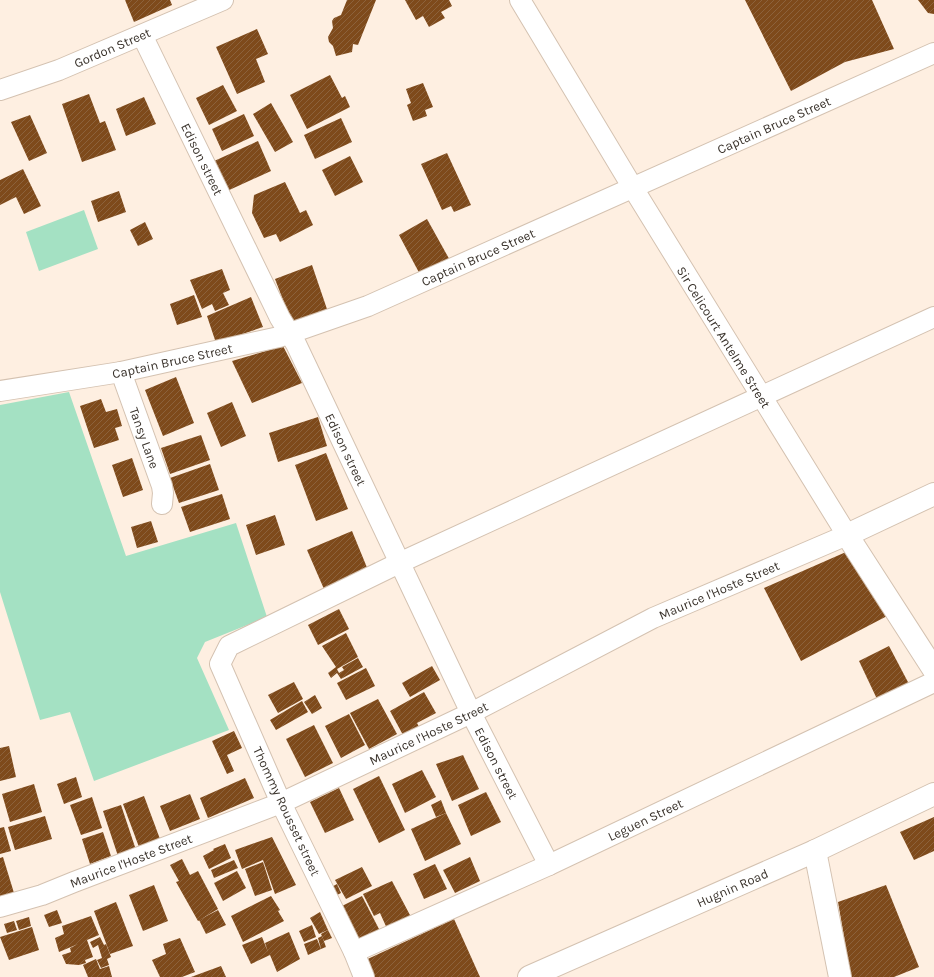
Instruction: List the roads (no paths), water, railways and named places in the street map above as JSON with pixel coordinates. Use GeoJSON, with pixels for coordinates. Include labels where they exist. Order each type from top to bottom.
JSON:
{"type":"FeatureCollection","features":[{"type":"Feature","properties":{"kind":"main road"},"geometry":{"type":"LineString","coordinates":[[847,535],[934,494]]}},
{"type":"Feature","properties":{"kind":"main road","name":"Sir Celicourt Antelme Street"},"geometry":{"type":"LineString","coordinates":[[847,535],[934,670]]}},
{"type":"Feature","properties":{"kind":"main road","name":"Hugnin Road"},"geometry":{"type":"LineString","coordinates":[[529,977],[815,851],[934,794]]}},
{"type":"Feature","properties":{"kind":"main road"},"geometry":{"type":"LineString","coordinates":[[815,851],[840,977]]}},
{"type":"Feature","properties":{"kind":"street","name":"Gordon Street"},"geometry":{"type":"LineString","coordinates":[[0,90],[59,70],[222,0]]}},
{"type":"Feature","properties":{"kind":"street","name":"Sir Celicourt Antelme Street"},"geometry":{"type":"LineString","coordinates":[[520,0],[633,188],[847,535]]}},
{"type":"Feature","properties":{"kind":"street","name":"Edison street"},"geometry":{"type":"LineString","coordinates":[[142,35],[280,318],[296,344],[471,713],[549,865]]}},
{"type":"Feature","properties":{"kind":"street","name":"Captain Bruce Street"},"geometry":{"type":"LineString","coordinates":[[0,391],[121,372],[290,334],[368,306],[934,53]]}},
{"type":"Feature","properties":{"kind":"street"},"geometry":{"type":"LineString","coordinates":[[400,563],[934,317]]}},
{"type":"Feature","properties":{"kind":"street","name":"Tansy Lane"},"geometry":{"type":"LineString","coordinates":[[121,372],[162,486],[162,504]]}},
{"type":"Feature","properties":{"kind":"street","name":"Maurice I'Hoste Street"},"geometry":{"type":"LineString","coordinates":[[0,908],[42,895],[281,803],[471,713],[653,618],[847,535]]}},
{"type":"Feature","properties":{"kind":"street","name":"Thommy Rousset street"},"geometry":{"type":"LineString","coordinates":[[364,977],[354,952],[281,803],[220,664],[229,646],[400,563]]}},
{"type":"Feature","properties":{"kind":"street","name":"Leguen Street"},"geometry":{"type":"LineString","coordinates":[[354,952],[549,865],[934,682]]}}]}
